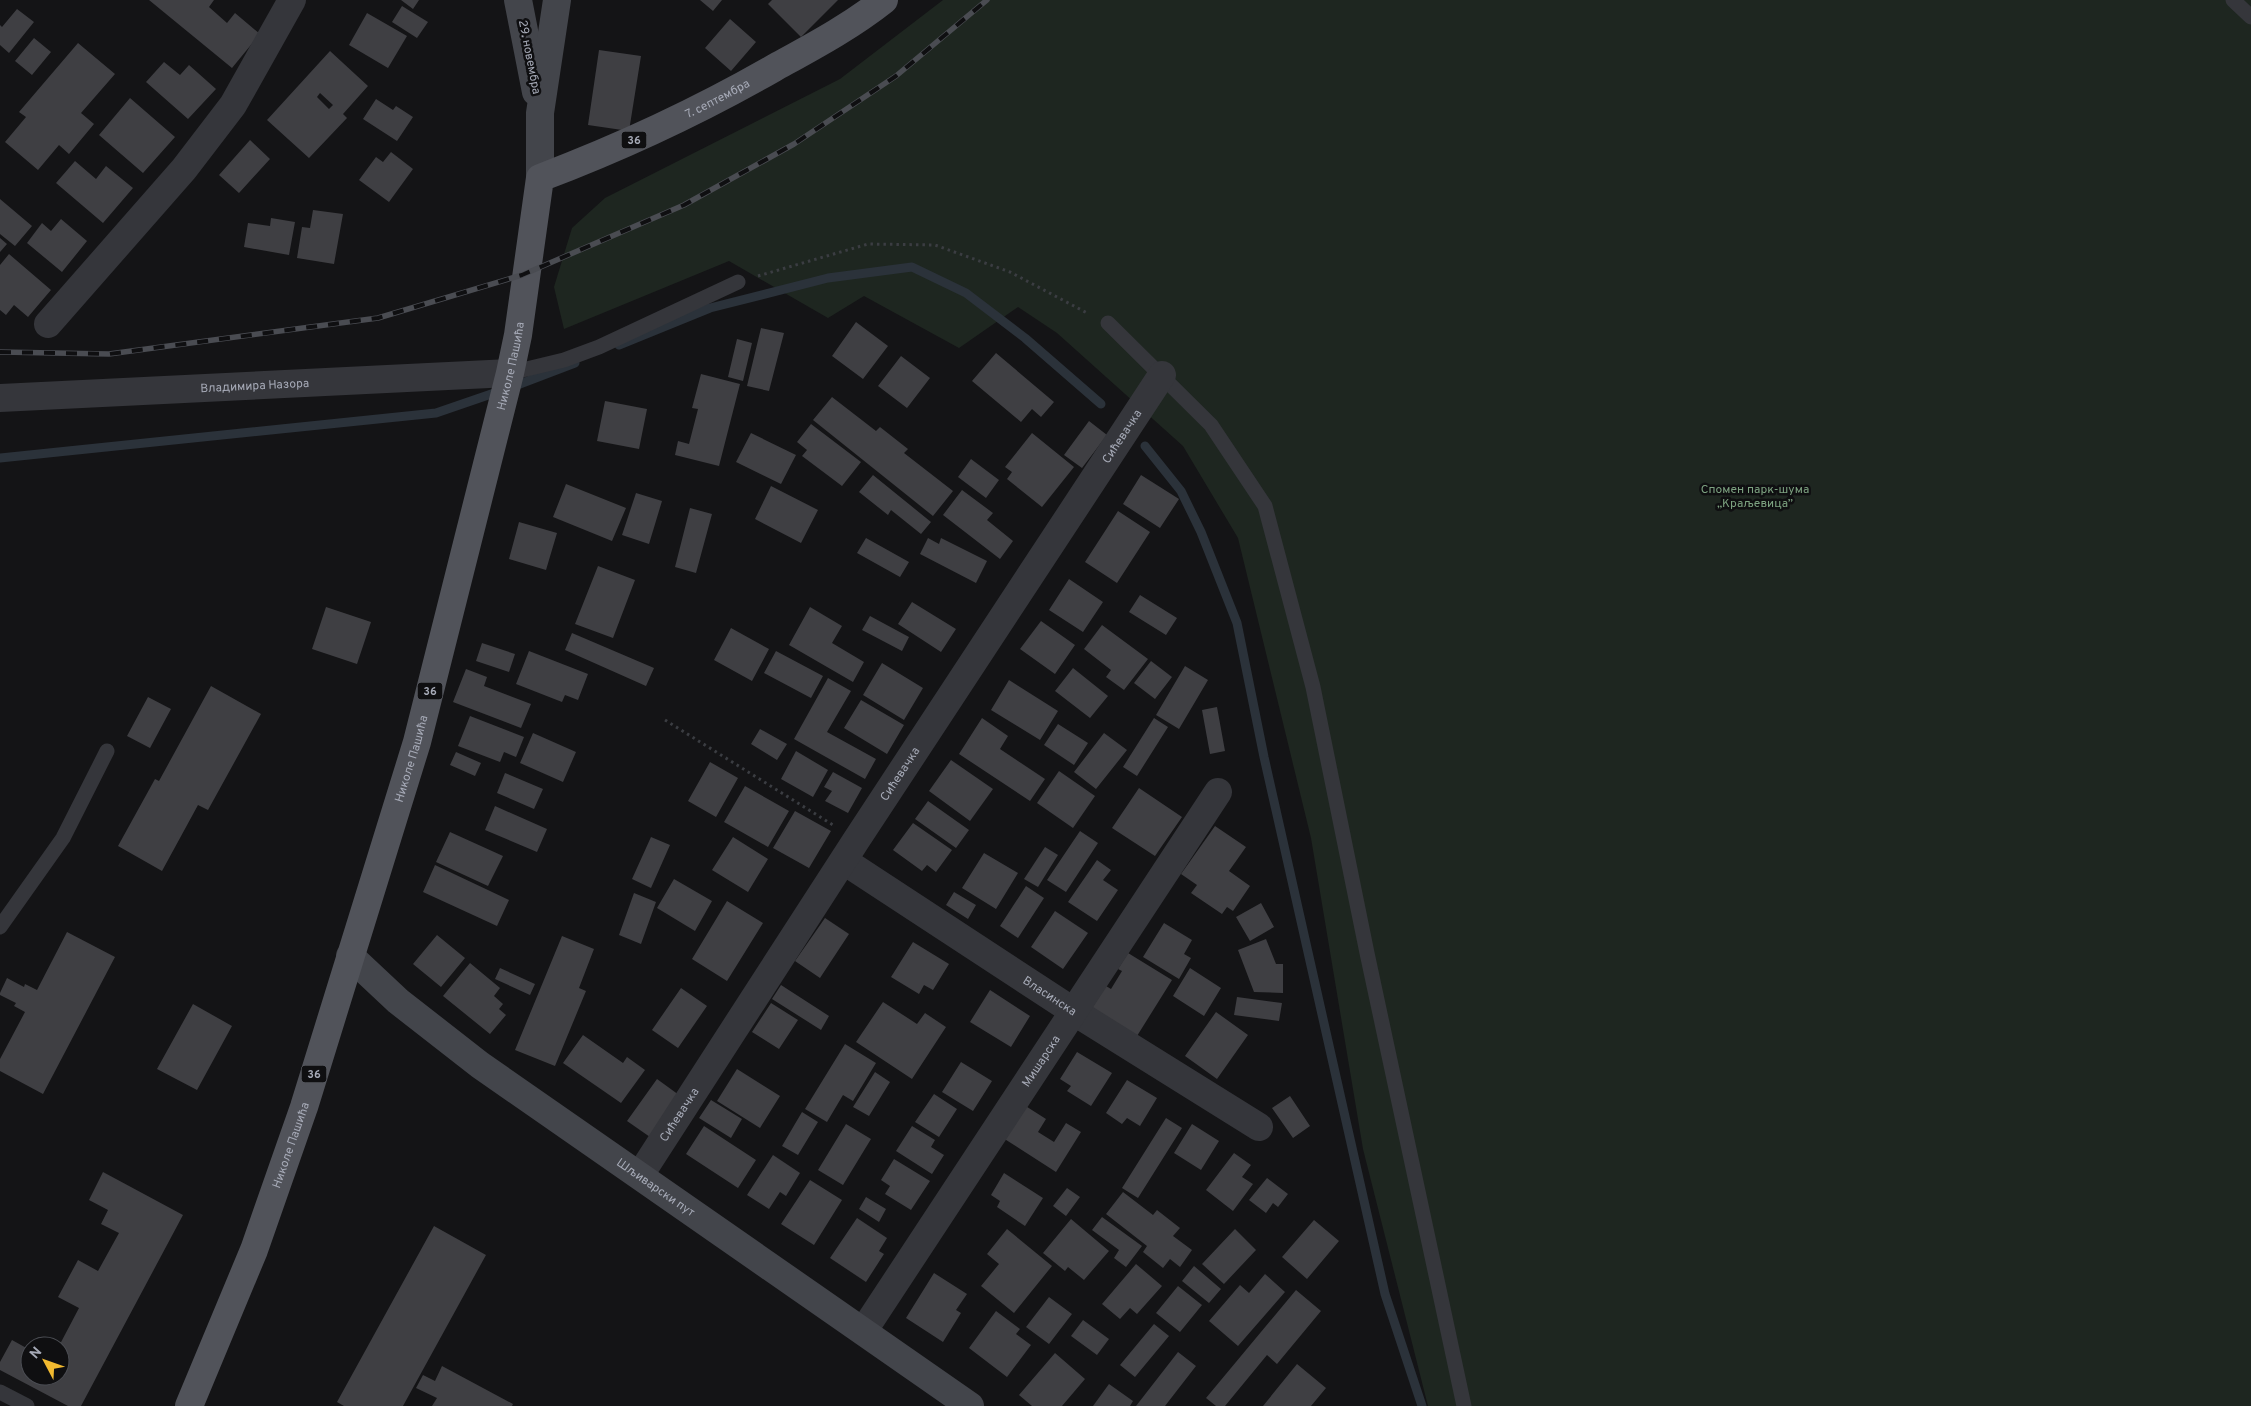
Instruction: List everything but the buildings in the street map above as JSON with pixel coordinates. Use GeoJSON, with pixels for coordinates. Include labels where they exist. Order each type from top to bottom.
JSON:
{"type":"FeatureCollection","features":[{"type":"Feature","properties":{"kind":"main road","name":"29. новембра"},"geometry":{"type":"LineString","coordinates":[[518,0],[540,113]]}},
{"type":"Feature","properties":{"kind":"main road","name":"Николе Пашића"},"geometry":{"type":"LineString","coordinates":[[189,1406],[254,1250],[275,1192],[304,1107],[417,742],[518,335],[536,215],[540,178],[540,113],[557,0]]}},
{"type":"Feature","properties":{"kind":"main road","name":"7. септембра"},"geometry":{"type":"LineString","coordinates":[[540,178],[638,139],[725,96],[849,26],[884,0]]}},
{"type":"Feature","properties":{"kind":"main road","name":"Шљиварски пут"},"geometry":{"type":"LineString","coordinates":[[350,956],[383,988],[452,1045],[864,1330],[970,1406]]}},
{"type":"Feature","properties":{"kind":"street"},"geometry":{"type":"LineString","coordinates":[[48,324],[184,169],[233,105],[292,0]]}},
{"type":"Feature","properties":{"kind":"street","name":"Сићевачка"},"geometry":{"type":"LineString","coordinates":[[640,1175],[850,850],[1162,375]]}},
{"type":"Feature","properties":{"kind":"street","name":"Владимира Назора"},"geometry":{"type":"LineString","coordinates":[[0,398],[507,383]]}},
{"type":"Feature","properties":{"kind":"street","name":"Мишарска"},"geometry":{"type":"LineString","coordinates":[[864,1330],[1218,792]]}},
{"type":"Feature","properties":{"kind":"street","name":"Власинска"},"geometry":{"type":"LineString","coordinates":[[850,850],[1073,1011],[1259,1127]]}},
{"type":"Feature","properties":{"kind":"lane"},"geometry":{"type":"LineString","coordinates":[[2233,0],[2251,16]]}},
{"type":"Feature","properties":{"kind":"lane"},"geometry":{"type":"LineString","coordinates":[[507,383],[599,347],[738,282]]}},
{"type":"Feature","properties":{"kind":"lane"},"geometry":{"type":"LineString","coordinates":[[1108,323],[1211,425],[1265,506],[1313,687],[1367,953],[1464,1406]]}},
{"type":"Feature","properties":{"kind":"lane"},"geometry":{"type":"LineString","coordinates":[[0,927],[63,838],[107,751]]}},
{"type":"Feature","properties":{"kind":"lane"},"geometry":{"type":"LineString","coordinates":[[0,1392],[27,1406]]}},
{"type":"Feature","properties":{"kind":"path"},"geometry":{"type":"LineString","coordinates":[[738,282],[868,244],[935,245],[1010,272],[1108,323]]}},
{"type":"Feature","properties":{"kind":"path"},"geometry":{"type":"LineString","coordinates":[[665,720],[850,850]]}},
{"type":"Feature","properties":{"kind":"green space","name":"Спомен парк-шума „Краљевица”"},"geometry":{"type":"Polygon","coordinates":[[[943,0],[2251,0],[2251,1406],[1428,1406],[1363,1149],[1311,838],[1238,538],[1183,446],[1057,333],[1018,307],[959,348],[864,296],[828,318],[729,261],[564,329],[554,287],[572,228],[605,198],[840,79],[943,0]]]}},
{"type":"Feature","properties":{"kind":"waterway"},"geometry":{"type":"LineString","coordinates":[[619,345],[710,308],[828,278],[912,267],[966,293],[1025,338],[1101,404]]}},
{"type":"Feature","properties":{"kind":"waterway"},"geometry":{"type":"LineString","coordinates":[[512,387],[575,363]]}},
{"type":"Feature","properties":{"kind":"waterway"},"geometry":{"type":"LineString","coordinates":[[0,458],[436,413],[500,391]]}},
{"type":"Feature","properties":{"kind":"waterway"},"geometry":{"type":"LineString","coordinates":[[1145,446],[1181,491],[1201,532],[1237,623],[1264,757],[1385,1294],[1422,1406]]}},
{"type":"Feature","properties":{"kind":"railway"},"geometry":{"type":"LineString","coordinates":[[0,352],[109,354],[378,318],[522,275],[684,205],[794,144],[896,76],[987,0]]}}]}
